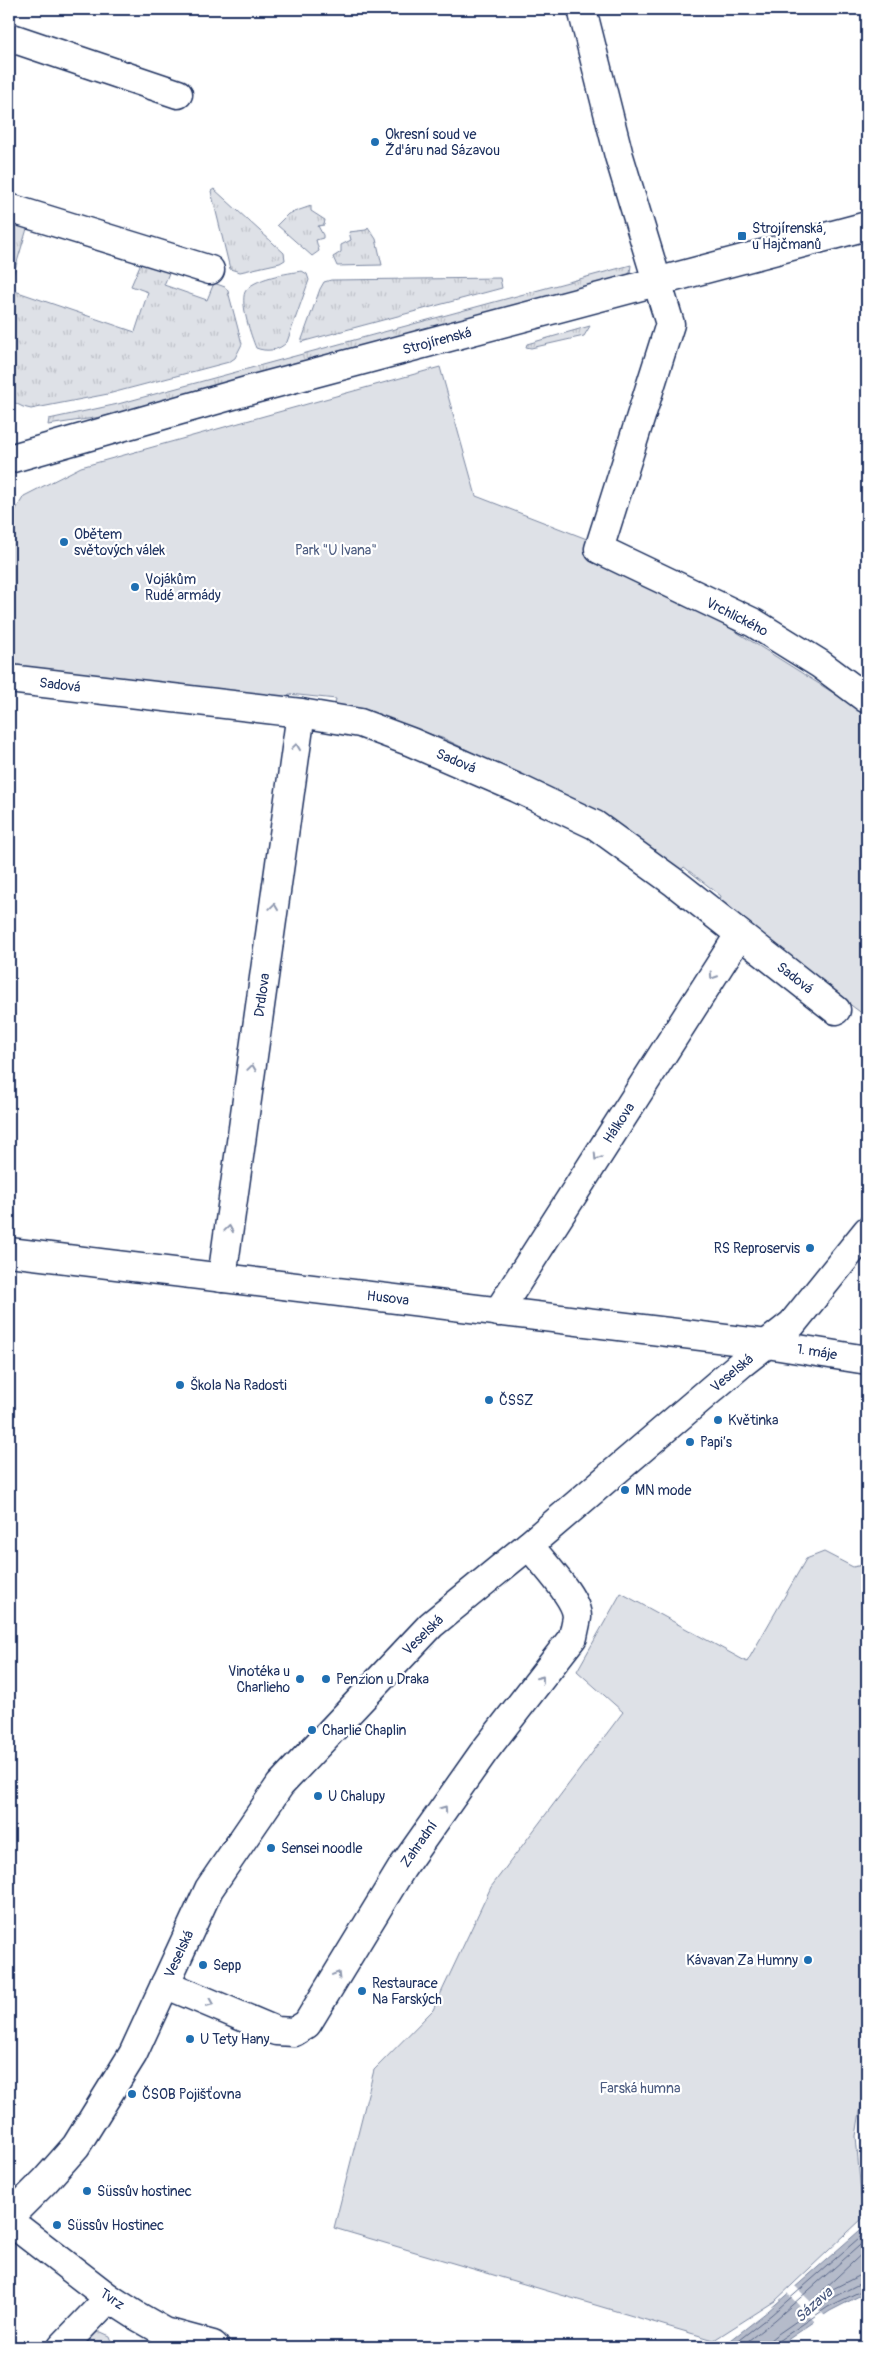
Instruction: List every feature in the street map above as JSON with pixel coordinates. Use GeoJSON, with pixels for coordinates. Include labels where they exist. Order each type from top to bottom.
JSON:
{"type":"FeatureCollection","features":[{"type":"Feature","properties":{"kind":"street"},"geometry":{"type":"LineString","coordinates":[[582,9],[619,156],[657,282]]}},
{"type":"Feature","properties":{"kind":"street"},"geometry":{"type":"LineString","coordinates":[[9,37],[178,94]]}},
{"type":"Feature","properties":{"kind":"street"},"geometry":{"type":"LineString","coordinates":[[9,208],[210,270]]}},
{"type":"Feature","properties":{"kind":"street","name":"Strojírenská"},"geometry":{"type":"LineString","coordinates":[[9,459],[254,389],[867,226]]}},
{"type":"Feature","properties":{"kind":"street","name":"Vrchlického"},"geometry":{"type":"LineString","coordinates":[[657,282],[670,324],[598,549],[754,623],[820,664],[867,700]]}},
{"type":"Feature","properties":{"kind":"street","name":"Sadová"},"geometry":{"type":"LineString","coordinates":[[9,679],[301,712],[360,723],[411,742],[517,788],[595,826],[675,883],[836,1010]]}},
{"type":"Feature","properties":{"kind":"street","name":"Drdlova"},"geometry":{"type":"LineString","coordinates":[[222,1278],[301,712]]}},
{"type":"Feature","properties":{"kind":"street","name":"Hálkova"},"geometry":{"type":"LineString","coordinates":[[498,1312],[739,935]]}},
{"type":"Feature","properties":{"kind":"street","name":"Veselská"},"geometry":{"type":"LineString","coordinates":[[15,2224],[45,2181],[76,2146],[133,2054],[209,1889],[280,1785],[431,1625],[792,1324],[867,1231]]}},
{"type":"Feature","properties":{"kind":"street","name":"Husova"},"geometry":{"type":"LineString","coordinates":[[9,1252],[766,1344]]}},
{"type":"Feature","properties":{"kind":"street","name":"1. máje"},"geometry":{"type":"LineString","coordinates":[[766,1344],[867,1360]]}},
{"type":"Feature","properties":{"kind":"street","name":"Zahradní"},"geometry":{"type":"LineString","coordinates":[[165,1984],[276,2030],[294,2032],[307,2024],[402,1868],[484,1753],[573,1637],[577,1616],[571,1597],[529,1545]]}},
{"type":"Feature","properties":{"kind":"street","name":"Tvrz"},"geometry":{"type":"LineString","coordinates":[[15,2224],[109,2298],[165,2332],[215,2347]]}},
{"type":"Feature","properties":{"kind":"street"},"geometry":{"type":"LineString","coordinates":[[62,2347],[109,2298]]}},
{"type":"Feature","properties":{"kind":"green space"},"geometry":{"type":"Polygon","coordinates":[[[214,189],[284,253],[285,260],[280,263],[240,272],[230,269],[211,191],[214,189]]]}},
{"type":"Feature","properties":{"kind":"green space"},"geometry":{"type":"Polygon","coordinates":[[[311,206],[311,211],[325,220],[324,225],[318,226],[323,235],[323,238],[316,240],[319,251],[312,256],[277,225],[288,214],[311,206]]]}},
{"type":"Feature","properties":{"kind":"green space"},"geometry":{"type":"Polygon","coordinates":[[[9,215],[29,222],[9,289],[9,215]]]}},
{"type":"Feature","properties":{"kind":"green space"},"geometry":{"type":"Polygon","coordinates":[[[368,227],[376,239],[382,265],[337,266],[333,257],[341,252],[341,245],[351,240],[349,232],[366,230],[368,227]]]}},
{"type":"Feature","properties":{"kind":"green space"},"geometry":{"type":"Polygon","coordinates":[[[143,258],[171,268],[164,285],[207,300],[214,283],[225,287],[228,291],[242,344],[235,358],[229,362],[108,394],[31,409],[9,400],[9,289],[135,332],[148,292],[131,286],[143,258]]]}},
{"type":"Feature","properties":{"kind":"green space"},"geometry":{"type":"Polygon","coordinates":[[[631,265],[630,273],[622,278],[120,414],[48,425],[49,419],[118,404],[631,265]]]}},
{"type":"Feature","properties":{"kind":"green space"},"geometry":{"type":"Polygon","coordinates":[[[302,271],[307,274],[309,280],[287,342],[272,350],[256,348],[245,312],[245,292],[255,283],[263,280],[302,271]]]}},
{"type":"Feature","properties":{"kind":"green space"},"geometry":{"type":"Polygon","coordinates":[[[500,278],[502,288],[301,342],[324,282],[331,280],[500,278]]]}},
{"type":"Feature","properties":{"kind":"green space"},"geometry":{"type":"Polygon","coordinates":[[[590,326],[584,336],[531,348],[526,347],[527,344],[590,326]]]}},
{"type":"Feature","properties":{"kind":"green space","name":"Park \"U Ivana\""},"geometry":{"type":"Polygon","coordinates":[[[440,367],[476,496],[592,541],[867,714],[867,1017],[718,907],[721,896],[684,867],[678,873],[579,805],[445,739],[399,724],[334,708],[336,699],[289,694],[288,701],[208,688],[148,681],[143,685],[9,665],[9,521],[24,496],[81,467],[440,367]]]}},
{"type":"Feature","properties":{"kind":"green space","name":"Farská humna"},"geometry":{"type":"Polygon","coordinates":[[[824,1552],[853,1567],[867,1564],[867,2069],[856,2136],[863,2218],[775,2301],[714,2340],[334,2228],[374,2070],[433,2010],[491,1887],[623,1712],[577,1671],[621,1593],[747,1662],[806,1559],[824,1552]]]}},
{"type":"Feature","properties":{"kind":"green space"},"geometry":{"type":"Polygon","coordinates":[[[94,2332],[101,2332],[110,2336],[114,2347],[70,2347],[94,2332]]]}},
{"type":"Feature","properties":{"kind":"water","name":"Sázava"},"geometry":{"type":"Polygon","coordinates":[[[867,2224],[867,2292],[830,2311],[777,2347],[722,2347],[768,2311],[867,2224]]]}},
{"type":"Feature","properties":{"kind":"pier"},"geometry":{"type":"Polygon","coordinates":[[[794,2285],[826,2317],[817,2324],[786,2292],[794,2285]]]}},
{"type":"Feature","properties":{"kind":"place","name":"Okresní soud ve Žďáru nad Sázavou"},"geometry":{"type":"Point","coordinates":[375,142]}},
{"type":"Feature","properties":{"kind":"place","name":"Strojírenská, u Hajčmanů"},"geometry":{"type":"Point","coordinates":[742,236]}},
{"type":"Feature","properties":{"kind":"place","name":"Obětem světových válek"},"geometry":{"type":"Point","coordinates":[64,542]}},
{"type":"Feature","properties":{"kind":"place","name":"Vojákům Rudé armády"},"geometry":{"type":"Point","coordinates":[135,587]}},
{"type":"Feature","properties":{"kind":"place","name":"RS Reproservis"},"geometry":{"type":"Point","coordinates":[810,1248]}},
{"type":"Feature","properties":{"kind":"place","name":"Škola Na Radosti"},"geometry":{"type":"Point","coordinates":[180,1385]}},
{"type":"Feature","properties":{"kind":"place","name":"ČSSZ"},"geometry":{"type":"Point","coordinates":[489,1400]}},
{"type":"Feature","properties":{"kind":"place","name":"Květinka"},"geometry":{"type":"Point","coordinates":[718,1420]}},
{"type":"Feature","properties":{"kind":"place","name":"Papi’s"},"geometry":{"type":"Point","coordinates":[690,1442]}},
{"type":"Feature","properties":{"kind":"place","name":"MN mode"},"geometry":{"type":"Point","coordinates":[625,1490]}},
{"type":"Feature","properties":{"kind":"place","name":"Vinotéka u Charlieho"},"geometry":{"type":"Point","coordinates":[300,1679]}},
{"type":"Feature","properties":{"kind":"place","name":"Penzion u Draka"},"geometry":{"type":"Point","coordinates":[326,1679]}},
{"type":"Feature","properties":{"kind":"place","name":"Charlie Chaplin"},"geometry":{"type":"Point","coordinates":[312,1730]}},
{"type":"Feature","properties":{"kind":"place","name":"U Chalupy"},"geometry":{"type":"Point","coordinates":[318,1796]}},
{"type":"Feature","properties":{"kind":"place","name":"Sensei noodle"},"geometry":{"type":"Point","coordinates":[271,1848]}},
{"type":"Feature","properties":{"kind":"place","name":"Kávavan Za Humny"},"geometry":{"type":"Point","coordinates":[808,1960]}},
{"type":"Feature","properties":{"kind":"place","name":"Sepp"},"geometry":{"type":"Point","coordinates":[203,1965]}},
{"type":"Feature","properties":{"kind":"place","name":"Restaurace Na Farských"},"geometry":{"type":"Point","coordinates":[362,1991]}},
{"type":"Feature","properties":{"kind":"place","name":"U Tety Hany"},"geometry":{"type":"Point","coordinates":[190,2039]}},
{"type":"Feature","properties":{"kind":"place","name":"ČSOB Pojišťovna"},"geometry":{"type":"Point","coordinates":[132,2094]}},
{"type":"Feature","properties":{"kind":"place","name":"Süssův hostinec"},"geometry":{"type":"Point","coordinates":[87,2191]}},
{"type":"Feature","properties":{"kind":"place","name":"Süssův Hostinec"},"geometry":{"type":"Point","coordinates":[57,2225]}}]}
